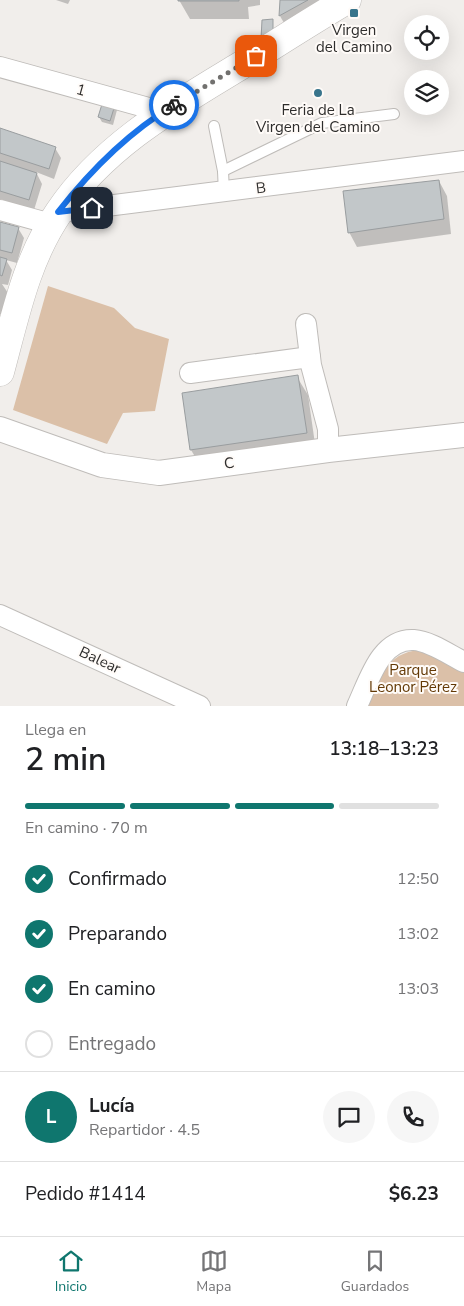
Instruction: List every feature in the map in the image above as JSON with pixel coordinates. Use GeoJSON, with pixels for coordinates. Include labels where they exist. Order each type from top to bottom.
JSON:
{"type":"FeatureCollection","features":[{"type":"Feature","properties":{"kind":"main road"},"geometry":{"type":"LineString","coordinates":[[1,367],[29,270],[55,218],[78,186],[111,153],[163,112],[347,0]]}},
{"type":"Feature","properties":{"kind":"street","name":"1"},"geometry":{"type":"LineString","coordinates":[[0,67],[163,112]]}},
{"type":"Feature","properties":{"kind":"street","name":"B"},"geometry":{"type":"LineString","coordinates":[[55,218],[224,193],[464,162]]}},
{"type":"Feature","properties":{"kind":"street"},"geometry":{"type":"LineString","coordinates":[[0,210],[55,218]]}},
{"type":"Feature","properties":{"kind":"street"},"geometry":{"type":"LineString","coordinates":[[306,324],[310,357],[328,430],[328,450]]}},
{"type":"Feature","properties":{"kind":"street"},"geometry":{"type":"LineString","coordinates":[[190,373],[310,357]]}},
{"type":"Feature","properties":{"kind":"street","name":"C"},"geometry":{"type":"LineString","coordinates":[[0,430],[102,465],[159,473],[464,434]]}},
{"type":"Feature","properties":{"kind":"street","name":"Balear"},"geometry":{"type":"LineString","coordinates":[[0,614],[200,706]]}},
{"type":"Feature","properties":{"kind":"street"},"geometry":{"type":"LineString","coordinates":[[358,706],[381,657],[395,643],[414,640],[423,642],[464,662]]}},
{"type":"Feature","properties":{"kind":"lane"},"geometry":{"type":"LineString","coordinates":[[223,171],[322,123],[394,114]]}},
{"type":"Feature","properties":{"kind":"lane"},"geometry":{"type":"LineString","coordinates":[[214,126],[223,171],[224,193]]}},
{"type":"Feature","properties":{"kind":"green space"},"geometry":{"type":"Polygon","coordinates":[[[48,286],[114,308],[135,328],[169,339],[155,411],[123,413],[107,444],[13,410],[48,286]]]}},
{"type":"Feature","properties":{"kind":"green space","name":"Parque Leonor Pérez"},"geometry":{"type":"Polygon","coordinates":[[[420,650],[464,672],[464,706],[367,706],[381,677],[392,662],[408,652],[420,650]]]}},
{"type":"Feature","properties":{"kind":"building"},"geometry":{"type":"Polygon","coordinates":[[[178,0],[239,1],[178,1],[178,0]]]}},
{"type":"Feature","properties":{"kind":"building"},"geometry":{"type":"Polygon","coordinates":[[[280,0],[308,0],[279,16],[280,0]]]}},
{"type":"Feature","properties":{"kind":"building"},"geometry":{"type":"Polygon","coordinates":[[[273,19],[273,31],[261,39],[262,20],[273,19]]]}},
{"type":"Feature","properties":{"kind":"building"},"geometry":{"type":"Polygon","coordinates":[[[103,101],[115,105],[110,121],[98,117],[103,101]]]}},
{"type":"Feature","properties":{"kind":"building"},"geometry":{"type":"Polygon","coordinates":[[[0,128],[56,147],[49,169],[0,153],[0,128]]]}},
{"type":"Feature","properties":{"kind":"building"},"geometry":{"type":"Polygon","coordinates":[[[0,161],[37,173],[29,200],[0,191],[0,161]]]}},
{"type":"Feature","properties":{"kind":"building"},"geometry":{"type":"Polygon","coordinates":[[[439,180],[444,219],[348,233],[343,191],[439,180]]]}},
{"type":"Feature","properties":{"kind":"building"},"geometry":{"type":"Polygon","coordinates":[[[0,222],[19,227],[12,253],[0,250],[0,222]]]}},
{"type":"Feature","properties":{"kind":"building"},"geometry":{"type":"Polygon","coordinates":[[[0,257],[7,259],[2,276],[0,275],[0,257]]]}},
{"type":"Feature","properties":{"kind":"building"},"geometry":{"type":"Polygon","coordinates":[[[298,375],[307,433],[190,450],[182,393],[298,375]]]}},
{"type":"Feature","properties":{"kind":"way so far"},"geometry":{"type":"LineString","coordinates":[[174,105],[256,56]]}},
{"type":"Feature","properties":{"kind":"place","name":"Virgen del Camino"},"geometry":{"type":"Point","coordinates":[354,13]}},
{"type":"Feature","properties":{"kind":"place","name":"Feria de La Virgen del Camino"},"geometry":{"type":"Point","coordinates":[318,93]}},
{"type":"Feature","properties":{"kind":"route"},"geometry":{"type":"LineString","coordinates":[[92,208],[58,212],[78,186],[111,153],[174,105]]}}]}
